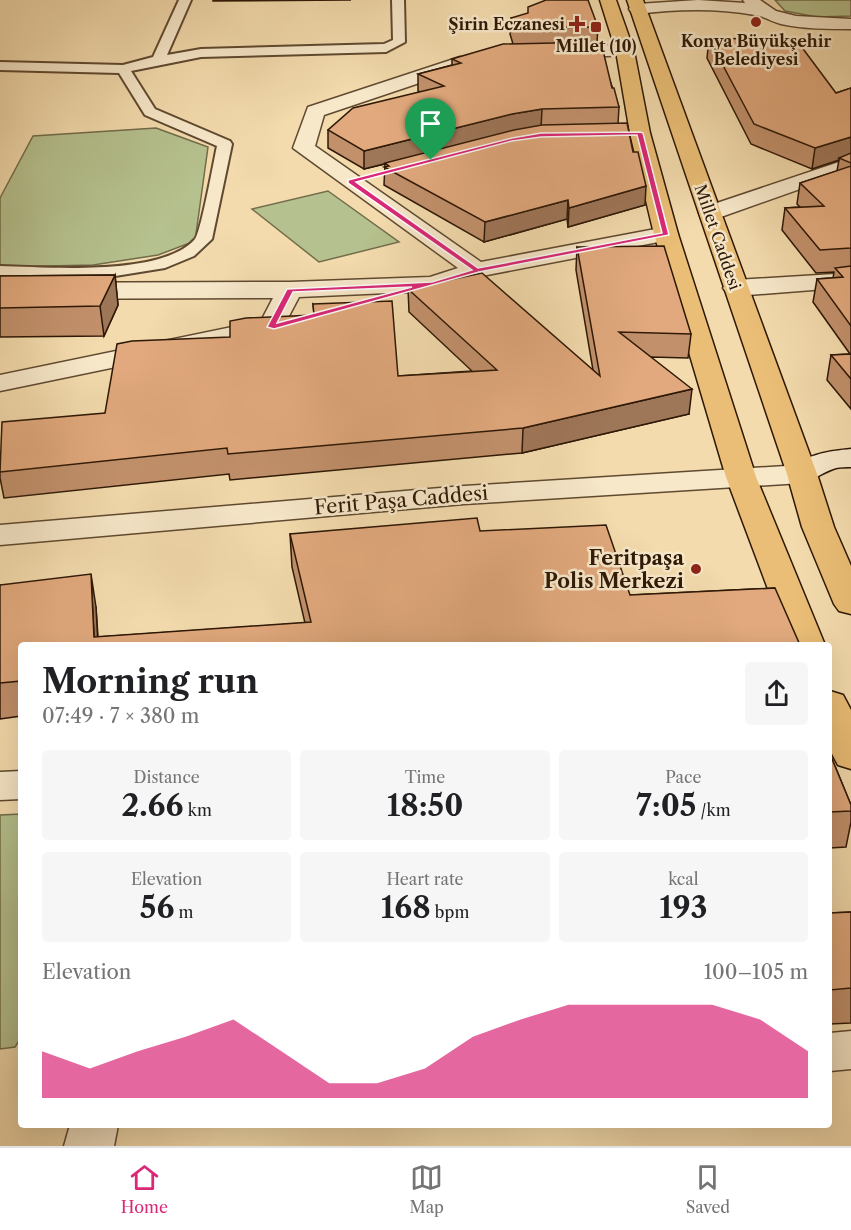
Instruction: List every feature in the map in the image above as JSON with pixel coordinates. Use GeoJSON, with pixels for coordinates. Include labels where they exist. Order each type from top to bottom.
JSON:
{"type":"FeatureCollection","features":[{"type":"Feature","properties":{"kind":"main road"},"geometry":{"type":"LineString","coordinates":[[608,0],[625,51],[630,133],[666,234],[741,477],[806,642]]}},
{"type":"Feature","properties":{"kind":"main road","name":"Millet Caddesi"},"geometry":{"type":"LineString","coordinates":[[637,5],[802,474],[818,527],[851,604]]}},
{"type":"Feature","properties":{"kind":"street"},"geometry":{"type":"LineString","coordinates":[[637,5],[754,5],[805,24],[851,24]]}},
{"type":"Feature","properties":{"kind":"street"},"geometry":{"type":"LineString","coordinates":[[543,52],[625,51]]}},
{"type":"Feature","properties":{"kind":"street"},"geometry":{"type":"LineString","coordinates":[[474,59],[422,74],[315,111],[304,148],[477,270]]}},
{"type":"Feature","properties":{"kind":"street"},"geometry":{"type":"LineString","coordinates":[[710,213],[851,164]]}},
{"type":"Feature","properties":{"kind":"street"},"geometry":{"type":"LineString","coordinates":[[351,182],[374,176]]}},
{"type":"Feature","properties":{"kind":"street"},"geometry":{"type":"LineString","coordinates":[[0,383],[271,327],[477,270],[666,234]]}},
{"type":"Feature","properties":{"kind":"street"},"geometry":{"type":"LineString","coordinates":[[736,288],[851,280]]}},
{"type":"Feature","properties":{"kind":"street"},"geometry":{"type":"LineString","coordinates":[[0,291],[290,290],[432,284]]}},
{"type":"Feature","properties":{"kind":"street"},"geometry":{"type":"LineString","coordinates":[[271,327],[290,290]]}},
{"type":"Feature","properties":{"kind":"street","name":"Ferit Paşa Caddesi"},"geometry":{"type":"LineString","coordinates":[[802,474],[829,460],[851,458]]}},
{"type":"Feature","properties":{"kind":"street","name":"Ferit Paşa Caddesi"},"geometry":{"type":"LineString","coordinates":[[0,535],[452,496],[741,477],[802,474],[836,480],[851,480]]}},
{"type":"Feature","properties":{"kind":"street"},"geometry":{"type":"LineString","coordinates":[[0,786],[18,785]]}},
{"type":"Feature","properties":{"kind":"street"},"geometry":{"type":"LineString","coordinates":[[832,1052],[851,1050]]}},
{"type":"Feature","properties":{"kind":"street"},"geometry":{"type":"LineString","coordinates":[[90,1146],[93,1128]]}},
{"type":"Feature","properties":{"kind":"lane"},"geometry":{"type":"LineString","coordinates":[[158,60],[184,0]]}},
{"type":"Feature","properties":{"kind":"lane"},"geometry":{"type":"LineString","coordinates":[[0,66],[123,69],[158,60],[220,52],[366,51],[386,48],[399,42],[398,0]]}},
{"type":"Feature","properties":{"kind":"lane"},"geometry":{"type":"LineString","coordinates":[[0,270],[118,271],[145,268],[185,255],[197,248],[204,239],[225,144],[150,112],[123,69]]}},
{"type":"Feature","properties":{"kind":"green space"},"geometry":{"type":"Polygon","coordinates":[[[775,0],[851,0],[851,16],[817,17],[785,11],[775,0]]]}},
{"type":"Feature","properties":{"kind":"green space"},"geometry":{"type":"Polygon","coordinates":[[[156,128],[208,147],[195,241],[158,255],[93,265],[0,267],[0,198],[33,136],[156,128]]]}},
{"type":"Feature","properties":{"kind":"green space"},"geometry":{"type":"Polygon","coordinates":[[[328,191],[399,242],[319,262],[252,209],[328,191]]]}},
{"type":"Feature","properties":{"kind":"green space"},"geometry":{"type":"Polygon","coordinates":[[[18,814],[18,1042],[15,1047],[0,1049],[0,815],[18,814]]]}},
{"type":"Feature","properties":{"kind":"building"},"geometry":{"type":"Polygon","coordinates":[[[546,0],[588,0],[598,27],[513,28],[511,18],[528,13],[528,7],[546,0]]]}},
{"type":"Feature","properties":{"kind":"building"},"geometry":{"type":"Polygon","coordinates":[[[795,38],[836,93],[851,88],[851,137],[815,148],[754,124],[709,39],[795,38]]]}},
{"type":"Feature","properties":{"kind":"building"},"geometry":{"type":"Polygon","coordinates":[[[601,42],[619,107],[542,109],[512,114],[364,151],[328,130],[353,108],[444,86],[418,74],[461,63],[452,59],[503,44],[601,42]]]}},
{"type":"Feature","properties":{"kind":"building"},"geometry":{"type":"Polygon","coordinates":[[[627,123],[633,152],[638,152],[646,186],[569,208],[568,200],[485,222],[384,167],[389,166],[385,163],[514,130],[542,125],[627,123]]]}},
{"type":"Feature","properties":{"kind":"building"},"geometry":{"type":"Polygon","coordinates":[[[851,153],[851,163],[839,158],[851,153]]]}},
{"type":"Feature","properties":{"kind":"building"},"geometry":{"type":"Polygon","coordinates":[[[851,166],[851,248],[820,250],[785,208],[824,206],[800,183],[851,166]]]}},
{"type":"Feature","properties":{"kind":"building"},"geometry":{"type":"Polygon","coordinates":[[[664,246],[691,334],[619,332],[692,389],[523,428],[228,454],[227,448],[0,472],[2,422],[105,413],[117,344],[132,341],[230,337],[230,321],[246,318],[314,315],[313,304],[392,301],[398,376],[497,370],[408,289],[482,273],[600,376],[577,247],[664,246]]]}},
{"type":"Feature","properties":{"kind":"building"},"geometry":{"type":"Polygon","coordinates":[[[851,266],[851,326],[817,279],[843,277],[835,268],[851,266]]]}},
{"type":"Feature","properties":{"kind":"building"},"geometry":{"type":"Polygon","coordinates":[[[115,275],[100,306],[0,308],[0,276],[115,275]]]}},
{"type":"Feature","properties":{"kind":"building"},"geometry":{"type":"Polygon","coordinates":[[[851,354],[851,379],[831,355],[851,354]]]}},
{"type":"Feature","properties":{"kind":"building"},"geometry":{"type":"Polygon","coordinates":[[[477,518],[480,531],[606,525],[630,595],[775,588],[799,642],[18,642],[18,681],[0,683],[0,585],[91,574],[94,637],[311,622],[290,534],[477,518]]]}},
{"type":"Feature","properties":{"kind":"building"},"geometry":{"type":"Polygon","coordinates":[[[832,759],[851,805],[851,811],[832,812],[832,759]]]}},
{"type":"Feature","properties":{"kind":"building"},"geometry":{"type":"Polygon","coordinates":[[[851,912],[851,988],[832,990],[832,913],[851,912]]]}},
{"type":"Feature","properties":{"kind":"place","name":"Konya Büyükşehir Belediyesi"},"geometry":{"type":"Point","coordinates":[756,22]}},
{"type":"Feature","properties":{"kind":"place","name":"Şirin Eczanesi"},"geometry":{"type":"Point","coordinates":[577,24]}},
{"type":"Feature","properties":{"kind":"place","name":"Millet (10)"},"geometry":{"type":"Point","coordinates":[596,27]}},
{"type":"Feature","properties":{"kind":"place","name":"Feritpaşa Polis Merkezi"},"geometry":{"type":"Point","coordinates":[696,569]}},
{"type":"Feature","properties":{"kind":"route"},"geometry":{"type":"LineString","coordinates":[[431,160],[351,182],[477,270],[432,284],[271,327],[290,290],[432,284],[477,270],[666,234],[640,133],[541,135],[431,160]]}}]}
